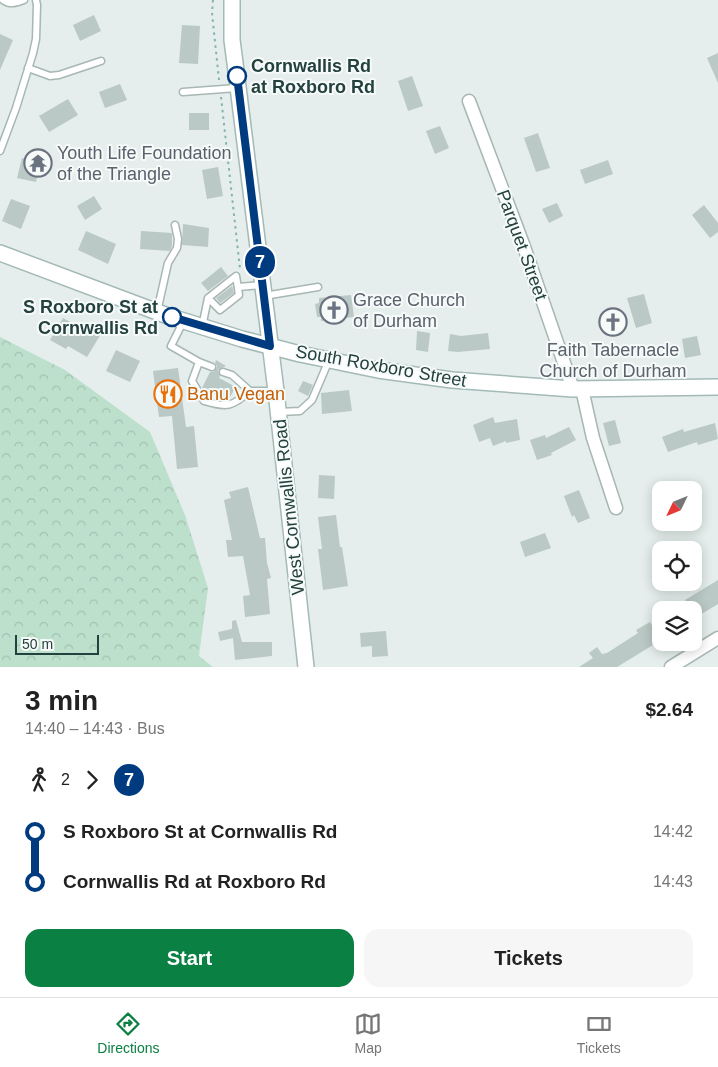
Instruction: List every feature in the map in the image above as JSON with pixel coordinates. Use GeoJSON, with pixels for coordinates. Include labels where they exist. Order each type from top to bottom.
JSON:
{"type":"FeatureCollection","features":[{"type":"Feature","properties":{"kind":"street","name":"West Cornwallis Road"},"geometry":{"type":"LineString","coordinates":[[232,0],[232,40],[276,391],[306,667]]}},
{"type":"Feature","properties":{"kind":"street","name":"Parquet Street"},"geometry":{"type":"LineString","coordinates":[[468,101],[577,389],[616,508]]}},
{"type":"Feature","properties":{"kind":"street","name":"South Roxboro Street"},"geometry":{"type":"LineString","coordinates":[[0,253],[184,321],[270,346],[378,370],[452,380],[577,389],[718,387]]}},
{"type":"Feature","properties":{"kind":"street"},"geometry":{"type":"LineString","coordinates":[[672,667],[718,638]]}},
{"type":"Feature","properties":{"kind":"lane"},"geometry":{"type":"LineString","coordinates":[[3,0],[8,3],[24,0]]}},
{"type":"Feature","properties":{"kind":"lane"},"geometry":{"type":"LineString","coordinates":[[0,151],[36,39],[36,0]]}},
{"type":"Feature","properties":{"kind":"lane"},"geometry":{"type":"LineString","coordinates":[[28,68],[50,76],[59,75],[101,61]]}},
{"type":"Feature","properties":{"kind":"lane"},"geometry":{"type":"LineString","coordinates":[[183,92],[238,88]]}},
{"type":"Feature","properties":{"kind":"lane"},"geometry":{"type":"LineString","coordinates":[[157,312],[168,263],[177,248],[178,239],[175,225]]}},
{"type":"Feature","properties":{"kind":"lane"},"geometry":{"type":"LineString","coordinates":[[202,326],[208,298],[236,276],[240,286],[239,295],[220,310],[208,298]]}},
{"type":"Feature","properties":{"kind":"lane"},"geometry":{"type":"LineString","coordinates":[[240,286],[264,291],[318,287]]}},
{"type":"Feature","properties":{"kind":"lane"},"geometry":{"type":"LineString","coordinates":[[184,321],[171,346],[212,367]]}},
{"type":"Feature","properties":{"kind":"lane"},"geometry":{"type":"LineString","coordinates":[[278,412],[300,411],[312,400],[329,360]]}},
{"type":"Feature","properties":{"kind":"lane"},"geometry":{"type":"LineString","coordinates":[[199,362],[192,381],[204,402],[222,406],[238,401],[250,391],[276,391]]}},
{"type":"Feature","properties":{"kind":"lane"},"geometry":{"type":"LineString","coordinates":[[223,372],[232,376],[250,391]]}},
{"type":"Feature","properties":{"kind":"path"},"geometry":{"type":"LineString","coordinates":[[212,0],[213,28],[240,286]]}},
{"type":"Feature","properties":{"kind":"green space"},"geometry":{"type":"Polygon","coordinates":[[[0,337],[65,370],[150,432],[185,515],[208,588],[199,656],[213,667],[0,667],[0,337]]]}},
{"type":"Feature","properties":{"kind":"building"},"geometry":{"type":"Polygon","coordinates":[[[94,15],[101,31],[80,41],[73,25],[94,15]]]}},
{"type":"Feature","properties":{"kind":"building"},"geometry":{"type":"Polygon","coordinates":[[[182,25],[200,26],[198,64],[179,63],[182,25]]]}},
{"type":"Feature","properties":{"kind":"building"},"geometry":{"type":"Polygon","coordinates":[[[0,34],[13,40],[0,70],[0,34]]]}},
{"type":"Feature","properties":{"kind":"building"},"geometry":{"type":"Polygon","coordinates":[[[718,53],[718,83],[707,58],[718,53]]]}},
{"type":"Feature","properties":{"kind":"building"},"geometry":{"type":"Polygon","coordinates":[[[412,76],[423,106],[408,111],[398,81],[412,76]]]}},
{"type":"Feature","properties":{"kind":"building"},"geometry":{"type":"Polygon","coordinates":[[[120,84],[127,100],[105,108],[99,92],[120,84]]]}},
{"type":"Feature","properties":{"kind":"building"},"geometry":{"type":"Polygon","coordinates":[[[68,99],[78,115],[49,132],[39,116],[68,99]]]}},
{"type":"Feature","properties":{"kind":"building"},"geometry":{"type":"Polygon","coordinates":[[[189,113],[209,113],[209,130],[189,130],[189,113]]]}},
{"type":"Feature","properties":{"kind":"building"},"geometry":{"type":"Polygon","coordinates":[[[440,126],[449,148],[435,154],[426,131],[440,126]]]}},
{"type":"Feature","properties":{"kind":"building"},"geometry":{"type":"Polygon","coordinates":[[[538,133],[550,168],[536,172],[524,138],[538,133]]]}},
{"type":"Feature","properties":{"kind":"building"},"geometry":{"type":"Polygon","coordinates":[[[22,158],[40,162],[36,182],[17,178],[22,158]]]}},
{"type":"Feature","properties":{"kind":"building"},"geometry":{"type":"Polygon","coordinates":[[[608,160],[613,174],[585,184],[580,170],[608,160]]]}},
{"type":"Feature","properties":{"kind":"building"},"geometry":{"type":"Polygon","coordinates":[[[218,167],[223,196],[207,199],[202,170],[218,167]]]}},
{"type":"Feature","properties":{"kind":"building"},"geometry":{"type":"Polygon","coordinates":[[[94,196],[102,209],[85,220],[77,206],[94,196]]]}},
{"type":"Feature","properties":{"kind":"building"},"geometry":{"type":"Polygon","coordinates":[[[11,199],[30,206],[21,229],[2,221],[11,199]]]}},
{"type":"Feature","properties":{"kind":"building"},"geometry":{"type":"Polygon","coordinates":[[[557,203],[563,216],[549,223],[542,209],[557,203]]]}},
{"type":"Feature","properties":{"kind":"building"},"geometry":{"type":"Polygon","coordinates":[[[704,205],[718,223],[718,232],[710,238],[692,215],[704,205]]]}},
{"type":"Feature","properties":{"kind":"building"},"geometry":{"type":"Polygon","coordinates":[[[183,224],[209,228],[208,247],[182,245],[183,224]]]}},
{"type":"Feature","properties":{"kind":"building"},"geometry":{"type":"Polygon","coordinates":[[[86,231],[116,244],[108,264],[78,250],[86,231]]]}},
{"type":"Feature","properties":{"kind":"building"},"geometry":{"type":"Polygon","coordinates":[[[141,231],[172,233],[170,251],[140,249],[141,231]]]}},
{"type":"Feature","properties":{"kind":"building"},"geometry":{"type":"Polygon","coordinates":[[[221,267],[228,276],[208,291],[201,283],[221,267]]]}},
{"type":"Feature","properties":{"kind":"building"},"geometry":{"type":"Polygon","coordinates":[[[232,286],[234,293],[220,303],[216,298],[232,286]]]}},
{"type":"Feature","properties":{"kind":"building"},"geometry":{"type":"Polygon","coordinates":[[[644,294],[652,323],[636,328],[627,298],[644,294]]]}},
{"type":"Feature","properties":{"kind":"building","name":"Grace Church of Durham"},"geometry":{"type":"Polygon","coordinates":[[[351,295],[354,317],[321,321],[321,317],[317,317],[315,304],[319,303],[319,298],[351,295]]]}},
{"type":"Feature","properties":{"kind":"building"},"geometry":{"type":"Polygon","coordinates":[[[63,318],[83,329],[85,325],[101,334],[87,357],[68,346],[66,349],[50,340],[63,318]]]}},
{"type":"Feature","properties":{"kind":"building"},"geometry":{"type":"Polygon","coordinates":[[[417,331],[430,333],[428,352],[416,350],[417,331]]]}},
{"type":"Feature","properties":{"kind":"building"},"geometry":{"type":"Polygon","coordinates":[[[488,333],[490,349],[448,351],[450,334],[461,336],[488,333]]]}},
{"type":"Feature","properties":{"kind":"building"},"geometry":{"type":"Polygon","coordinates":[[[697,336],[701,355],[685,358],[682,339],[697,336]]]}},
{"type":"Feature","properties":{"kind":"building"},"geometry":{"type":"Polygon","coordinates":[[[116,350],[140,361],[130,382],[106,371],[116,350]]]}},
{"type":"Feature","properties":{"kind":"building"},"geometry":{"type":"Polygon","coordinates":[[[216,360],[226,366],[218,370],[219,378],[236,387],[228,400],[224,400],[202,388],[210,372],[216,369],[216,360]]]}},
{"type":"Feature","properties":{"kind":"building"},"geometry":{"type":"Polygon","coordinates":[[[178,368],[186,427],[194,426],[198,467],[177,469],[172,416],[159,417],[153,371],[178,368]]]}},
{"type":"Feature","properties":{"kind":"building"},"geometry":{"type":"Polygon","coordinates":[[[303,381],[313,385],[308,396],[298,391],[303,381]]]}},
{"type":"Feature","properties":{"kind":"building"},"geometry":{"type":"Polygon","coordinates":[[[349,390],[352,411],[322,414],[321,393],[349,390]]]}},
{"type":"Feature","properties":{"kind":"building"},"geometry":{"type":"Polygon","coordinates":[[[493,417],[495,423],[517,419],[520,440],[506,443],[506,441],[493,446],[490,438],[479,442],[473,425],[493,417]]]}},
{"type":"Feature","properties":{"kind":"building"},"geometry":{"type":"Polygon","coordinates":[[[615,420],[621,443],[609,446],[603,423],[615,420]]]}},
{"type":"Feature","properties":{"kind":"building"},"geometry":{"type":"Polygon","coordinates":[[[715,423],[718,439],[698,445],[697,442],[668,452],[662,437],[683,429],[684,432],[715,423]]]}},
{"type":"Feature","properties":{"kind":"building"},"geometry":{"type":"Polygon","coordinates":[[[569,427],[576,440],[551,453],[552,455],[537,460],[530,440],[545,435],[546,438],[569,427]]]}},
{"type":"Feature","properties":{"kind":"building"},"geometry":{"type":"Polygon","coordinates":[[[319,475],[335,476],[334,499],[318,498],[319,475]]]}},
{"type":"Feature","properties":{"kind":"building"},"geometry":{"type":"Polygon","coordinates":[[[248,487],[260,538],[265,538],[267,563],[271,578],[267,579],[270,614],[245,617],[243,596],[250,595],[243,556],[228,557],[226,540],[232,540],[224,500],[231,498],[229,492],[248,487]]]}},
{"type":"Feature","properties":{"kind":"building"},"geometry":{"type":"Polygon","coordinates":[[[579,490],[590,518],[578,523],[574,515],[572,517],[564,496],[579,490]]]}},
{"type":"Feature","properties":{"kind":"building"},"geometry":{"type":"Polygon","coordinates":[[[336,515],[348,586],[323,590],[318,549],[322,549],[318,517],[336,515]]]}},
{"type":"Feature","properties":{"kind":"building"},"geometry":{"type":"Polygon","coordinates":[[[545,533],[551,548],[525,557],[520,542],[545,533]]]}},
{"type":"Feature","properties":{"kind":"building"},"geometry":{"type":"Polygon","coordinates":[[[718,580],[718,604],[702,614],[702,601],[685,600],[718,580]]]}},
{"type":"Feature","properties":{"kind":"building"},"geometry":{"type":"Polygon","coordinates":[[[236,620],[242,642],[272,642],[272,656],[235,660],[233,638],[220,641],[218,632],[232,629],[232,621],[236,620]]]}},
{"type":"Feature","properties":{"kind":"building"},"geometry":{"type":"Polygon","coordinates":[[[650,622],[652,625],[652,646],[617,667],[579,667],[593,658],[589,653],[597,647],[602,654],[607,653],[638,633],[636,630],[650,622]]]}},
{"type":"Feature","properties":{"kind":"building"},"geometry":{"type":"Polygon","coordinates":[[[386,631],[388,656],[372,657],[372,646],[361,647],[360,633],[386,631]]]}},
{"type":"Feature","properties":{"kind":"bus line","name":"7"},"geometry":{"type":"LineString","coordinates":[[172,317],[270,346],[237,76]]}},
{"type":"Feature","properties":{"kind":"place","name":"Cornwallis Rd at Roxboro Rd"},"geometry":{"type":"Point","coordinates":[237,76]}},
{"type":"Feature","properties":{"kind":"place","name":"Youth Life Foundation of the Triangle"},"geometry":{"type":"Point","coordinates":[38,163]}},
{"type":"Feature","properties":{"kind":"place","name":"Grace Church of Durham"},"geometry":{"type":"Point","coordinates":[334,310]}},
{"type":"Feature","properties":{"kind":"place","name":"S Roxboro St at Cornwallis Rd"},"geometry":{"type":"Point","coordinates":[172,317]}},
{"type":"Feature","properties":{"kind":"place","name":"Faith Tabernacle Church of Durham"},"geometry":{"type":"Point","coordinates":[613,322]}},
{"type":"Feature","properties":{"kind":"place","name":"Banu Vegan"},"geometry":{"type":"Point","coordinates":[168,394]}}]}
